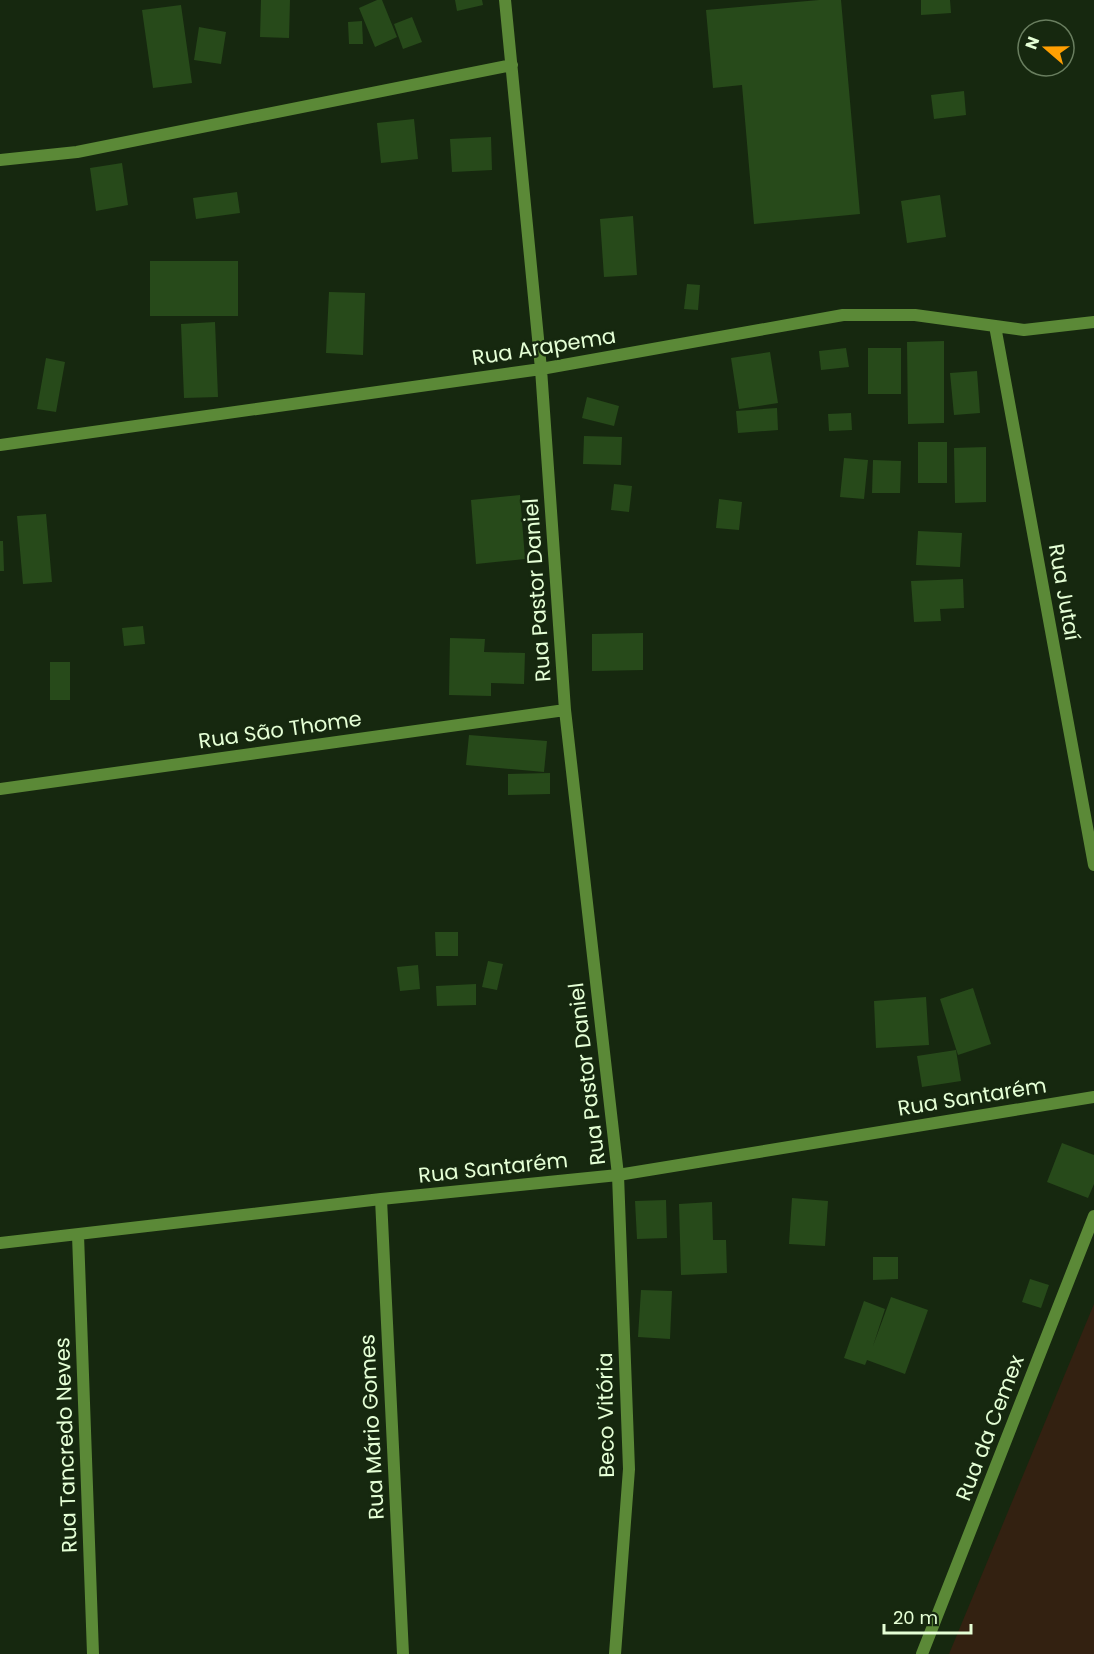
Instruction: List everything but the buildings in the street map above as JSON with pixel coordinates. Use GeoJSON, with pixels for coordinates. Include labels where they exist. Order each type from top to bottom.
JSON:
{"type":"FeatureCollection","features":[{"type":"Feature","properties":{"kind":"street","name":"Rua Pastor Daniel"},"geometry":{"type":"LineString","coordinates":[[505,0],[541,369],[565,711],[618,1175]]}},
{"type":"Feature","properties":{"kind":"street"},"geometry":{"type":"LineString","coordinates":[[0,160],[77,152],[512,65]]}},
{"type":"Feature","properties":{"kind":"street","name":"Rua Arapema"},"geometry":{"type":"LineString","coordinates":[[0,445],[541,369],[843,315],[915,315],[1024,330],[1094,322]]}},
{"type":"Feature","properties":{"kind":"street","name":"Rua Jutaí"},"geometry":{"type":"LineString","coordinates":[[995,326],[1094,865]]}},
{"type":"Feature","properties":{"kind":"street","name":"Rua São Thome"},"geometry":{"type":"LineString","coordinates":[[0,789],[565,711]]}},
{"type":"Feature","properties":{"kind":"street","name":"Rua Santarém"},"geometry":{"type":"LineString","coordinates":[[0,1243],[381,1199],[618,1175],[1094,1097]]}},
{"type":"Feature","properties":{"kind":"street","name":"Beco Vitória"},"geometry":{"type":"LineString","coordinates":[[615,1654],[629,1469],[618,1175]]}},
{"type":"Feature","properties":{"kind":"street","name":"Rua Mário Gomes"},"geometry":{"type":"LineString","coordinates":[[381,1199],[403,1654]]}},
{"type":"Feature","properties":{"kind":"street","name":"Rua da Cemex"},"geometry":{"type":"LineString","coordinates":[[922,1654],[1094,1216]]}},
{"type":"Feature","properties":{"kind":"street","name":"Rua Tancredo Neves"},"geometry":{"type":"LineString","coordinates":[[78,1235],[93,1654]]}},
{"type":"Feature","properties":{"kind":"shaded area"},"geometry":{"type":"Polygon","coordinates":[[[1094,1304],[1094,1654],[949,1654],[1094,1304]]]}}]}
